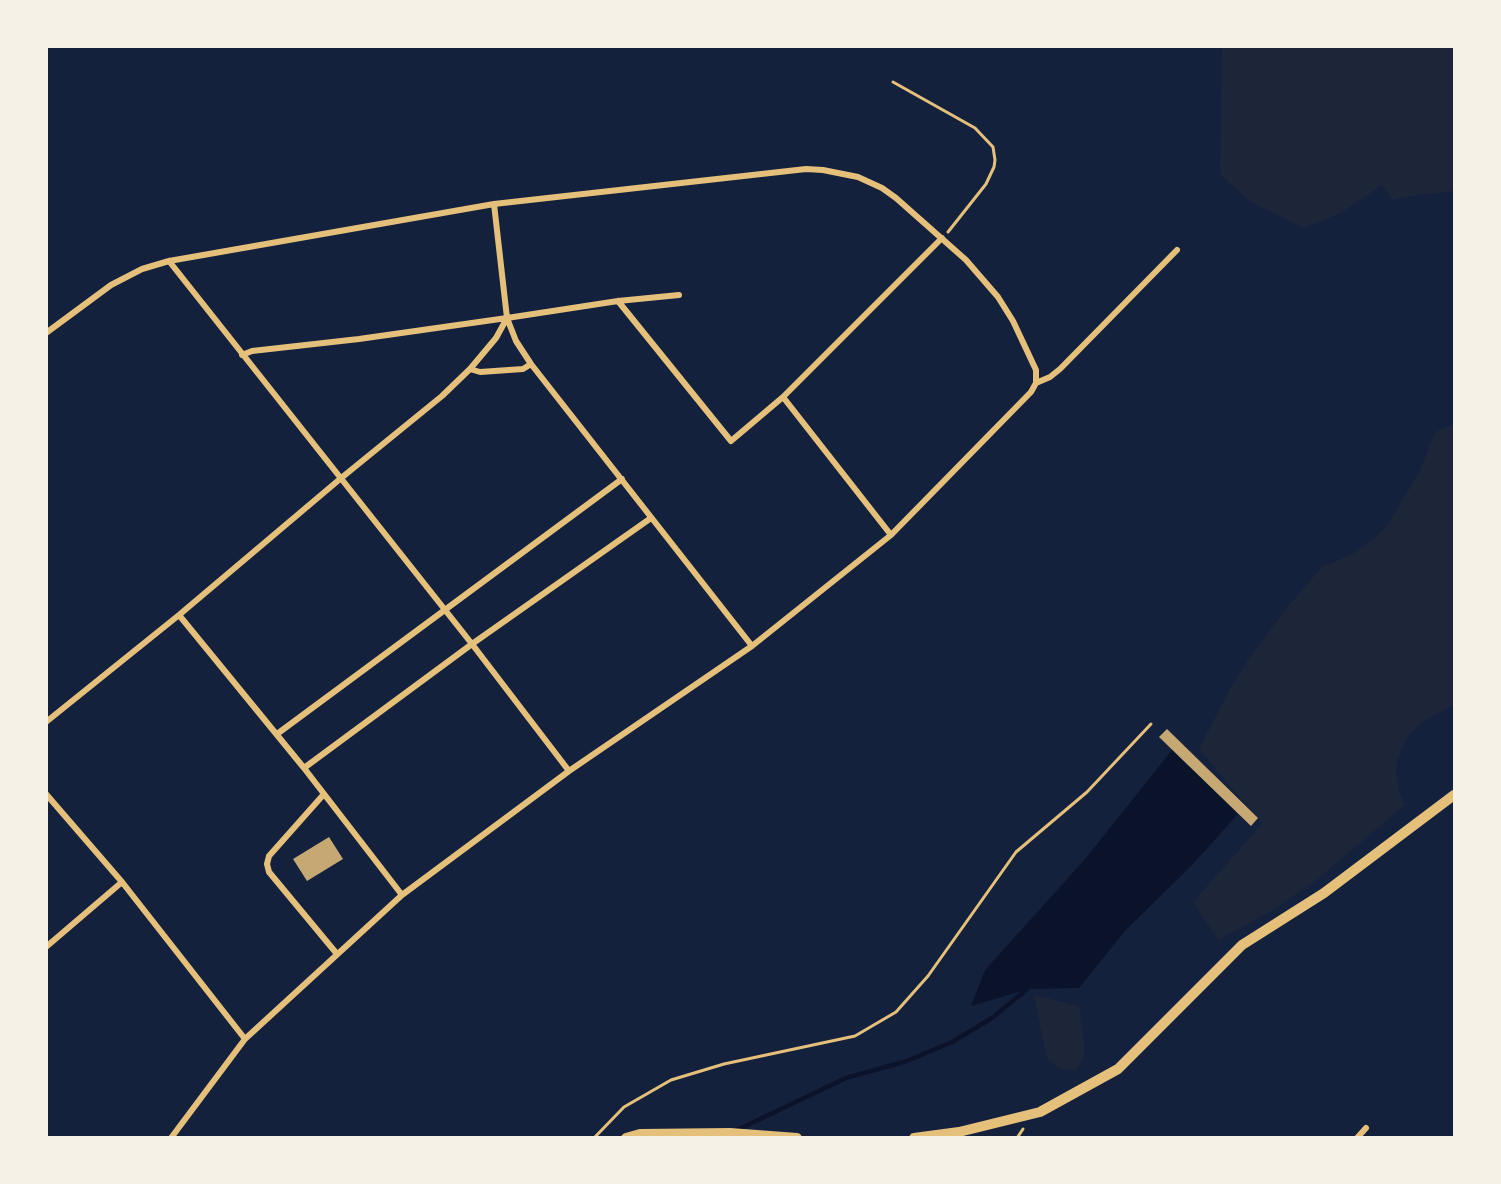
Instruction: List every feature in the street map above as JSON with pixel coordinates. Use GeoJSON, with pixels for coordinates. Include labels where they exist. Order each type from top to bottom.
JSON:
{"type":"FeatureCollection","features":[{"type":"Feature","properties":{"kind":"street"},"geometry":{"type":"LineString","coordinates":[[46,333],[111,285],[142,269],[169,261],[494,204],[806,169],[858,177],[882,188],[942,238],[983,278],[1003,305],[1031,356],[1036,370],[1036,383],[1032,392],[891,535],[752,646],[569,771],[402,895],[245,1039],[171,1137]]}},
{"type":"Feature","properties":{"kind":"street"},"geometry":{"type":"LineString","coordinates":[[494,204],[507,318],[516,340],[531,364],[752,646]]}},
{"type":"Feature","properties":{"kind":"street"},"geometry":{"type":"LineString","coordinates":[[618,301],[732,441],[783,397],[942,238]]}},
{"type":"Feature","properties":{"kind":"street"},"geometry":{"type":"LineString","coordinates":[[1036,383],[1050,377],[1060,369],[1177,250]]}},
{"type":"Feature","properties":{"kind":"street"},"geometry":{"type":"LineString","coordinates":[[169,261],[472,644],[569,771]]}},
{"type":"Feature","properties":{"kind":"street"},"geometry":{"type":"LineString","coordinates":[[242,355],[252,351],[359,339],[618,301],[679,295]]}},
{"type":"Feature","properties":{"kind":"street"},"geometry":{"type":"LineString","coordinates":[[46,722],[179,615],[442,396],[470,369],[496,338],[507,318]]}},
{"type":"Feature","properties":{"kind":"street"},"geometry":{"type":"LineString","coordinates":[[470,369],[480,372],[523,369],[531,364]]}},
{"type":"Feature","properties":{"kind":"street"},"geometry":{"type":"LineString","coordinates":[[783,397],[891,535]]}},
{"type":"Feature","properties":{"kind":"street"},"geometry":{"type":"LineString","coordinates":[[277,734],[622,479]]}},
{"type":"Feature","properties":{"kind":"street"},"geometry":{"type":"LineString","coordinates":[[304,768],[472,644],[651,518]]}},
{"type":"Feature","properties":{"kind":"street"},"geometry":{"type":"LineString","coordinates":[[179,615],[277,734],[402,895]]}},
{"type":"Feature","properties":{"kind":"street"},"geometry":{"type":"LineString","coordinates":[[46,794],[122,882],[245,1039]]}},
{"type":"Feature","properties":{"kind":"street"},"geometry":{"type":"LineString","coordinates":[[324,794],[269,856],[267,864],[269,872],[337,954]]}},
{"type":"Feature","properties":{"kind":"street"},"geometry":{"type":"LineString","coordinates":[[914,1137],[958,1132],[1040,1112],[1118,1069],[1242,945],[1324,893],[1455,795]]}},
{"type":"Feature","properties":{"kind":"street"},"geometry":{"type":"LineString","coordinates":[[46,947],[122,882]]}},
{"type":"Feature","properties":{"kind":"street"},"geometry":{"type":"LineString","coordinates":[[1357,1137],[1366,1128]]}},
{"type":"Feature","properties":{"kind":"street"},"geometry":{"type":"LineString","coordinates":[[626,1137],[640,1134],[730,1133],[797,1137]]}},
{"type":"Feature","properties":{"kind":"path"},"geometry":{"type":"LineString","coordinates":[[893,82],[975,128],[990,142],[994,153],[994,167],[986,184],[942,238]]}},
{"type":"Feature","properties":{"kind":"path"},"geometry":{"type":"LineString","coordinates":[[594,1137],[624,1107],[671,1080],[724,1064],[855,1036],[896,1012],[928,976],[1016,852],[1087,792],[1151,724]]}},
{"type":"Feature","properties":{"kind":"shaded area"},"geometry":{"type":"Polygon","coordinates":[[[1222,47],[1454,47],[1454,191],[1392,200],[1382,185],[1341,213],[1304,228],[1260,207],[1246,198],[1220,174],[1222,47]]]}},
{"type":"Feature","properties":{"kind":"shaded area"},"geometry":{"type":"Polygon","coordinates":[[[1454,424],[1454,705],[1426,720],[1410,733],[1405,741],[1397,761],[1396,773],[1400,795],[1405,805],[1314,882],[1268,913],[1218,940],[1193,902],[1262,824],[1199,749],[1230,689],[1285,610],[1322,567],[1353,554],[1378,535],[1388,524],[1419,473],[1435,432],[1454,424]]]}},
{"type":"Feature","properties":{"kind":"shaded area"},"geometry":{"type":"Polygon","coordinates":[[[1172,750],[1238,814],[1193,864],[1125,931],[1079,988],[1029,989],[971,1006],[985,970],[1086,858],[1172,750]]]}},
{"type":"Feature","properties":{"kind":"shaded area"},"geometry":{"type":"Polygon","coordinates":[[[1034,995],[1079,1006],[1085,1050],[1076,1071],[1059,1069],[1046,1055],[1034,995]]]}},
{"type":"Feature","properties":{"kind":"building"},"geometry":{"type":"Polygon","coordinates":[[[1167,729],[1258,818],[1251,826],[1159,737],[1167,729]]]}},
{"type":"Feature","properties":{"kind":"building"},"geometry":{"type":"Polygon","coordinates":[[[329,837],[343,859],[307,881],[293,859],[329,837]]]}},
{"type":"Feature","properties":{"kind":"waterway"},"geometry":{"type":"LineString","coordinates":[[735,1131],[846,1078],[907,1061],[952,1042],[992,1018],[1032,985]]}}]}
